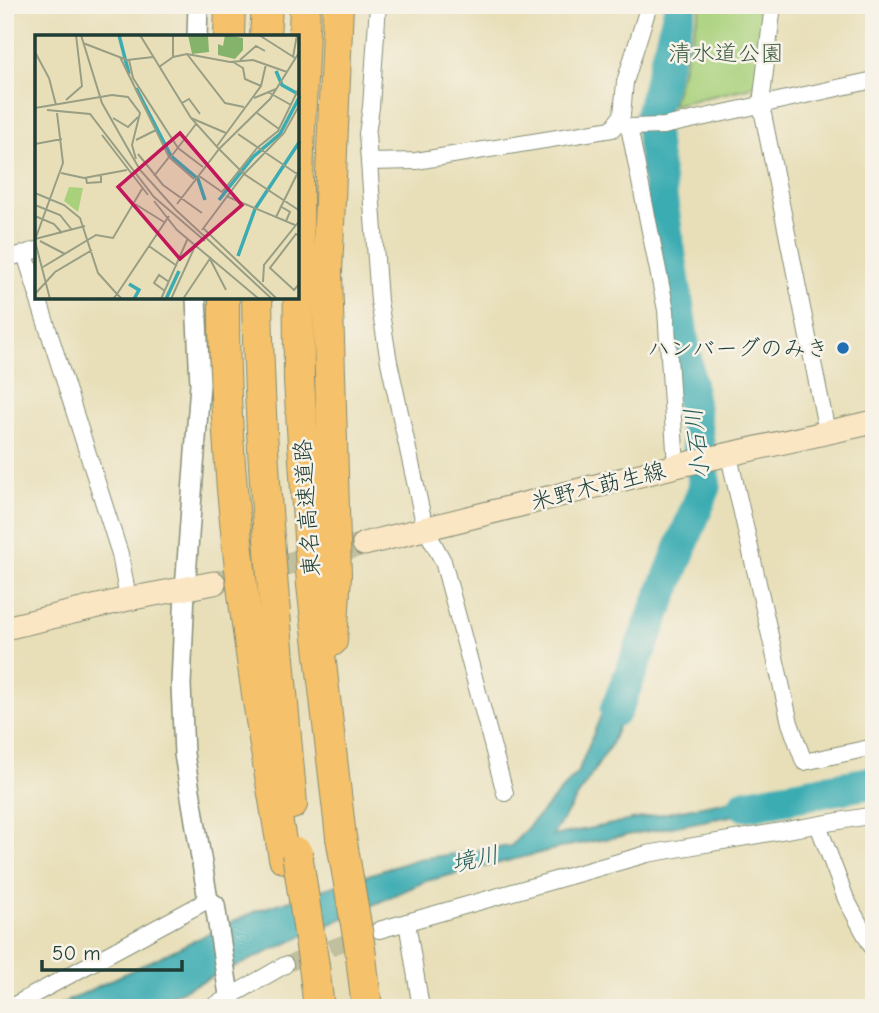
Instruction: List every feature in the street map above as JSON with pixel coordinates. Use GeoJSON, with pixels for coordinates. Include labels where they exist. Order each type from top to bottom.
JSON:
{"type":"FeatureCollection","features":[{"type":"Feature","properties":{"kind":"highway"},"geometry":{"type":"LineString","coordinates":[[229,35],[230,5]]}},
{"type":"Feature","properties":{"kind":"highway"},"geometry":{"type":"LineString","coordinates":[[265,35],[267,5]]}},
{"type":"Feature","properties":{"kind":"highway","name":"東名高速道路"},"geometry":{"type":"LineString","coordinates":[[299,153],[305,5]]}},
{"type":"Feature","properties":{"kind":"highway"},"geometry":{"type":"LineString","coordinates":[[327,726],[336,575],[327,273],[338,5]]}},
{"type":"Feature","properties":{"kind":"highway"},"geometry":{"type":"LineString","coordinates":[[224,299],[228,446],[235,542],[261,722],[290,855],[300,967],[313,1008]]}},
{"type":"Feature","properties":{"kind":"highway","name":"東名高速道路"},"geometry":{"type":"LineString","coordinates":[[257,299],[258,361],[290,855]]}},
{"type":"Feature","properties":{"kind":"highway","name":"東名高速道路"},"geometry":{"type":"LineString","coordinates":[[299,299],[299,381],[312,585],[341,837],[369,939],[367,1008]]}},
{"type":"Feature","properties":{"kind":"highway"},"geometry":{"type":"LineString","coordinates":[[300,967],[319,1008]]}},
{"type":"Feature","properties":{"kind":"main road","name":"米野木莇生線"},"geometry":{"type":"LineString","coordinates":[[364,544],[677,466],[874,422]]}},
{"type":"Feature","properties":{"kind":"main road"},"geometry":{"type":"LineString","coordinates":[[5,628],[128,599],[214,583]]}},
{"type":"Feature","properties":{"kind":"street"},"geometry":{"type":"LineString","coordinates":[[197,35],[198,5]]}},
{"type":"Feature","properties":{"kind":"street"},"geometry":{"type":"LineString","coordinates":[[378,5],[367,134],[379,301],[425,528],[443,561],[505,793]]}},
{"type":"Feature","properties":{"kind":"street"},"geometry":{"type":"LineString","coordinates":[[649,5],[625,82],[622,115],[629,126],[666,310],[677,466]]}},
{"type":"Feature","properties":{"kind":"street"},"geometry":{"type":"LineString","coordinates":[[773,5],[761,104],[827,432]]}},
{"type":"Feature","properties":{"kind":"street"},"geometry":{"type":"LineString","coordinates":[[370,162],[416,161],[629,126],[664,126],[874,80]]}},
{"type":"Feature","properties":{"kind":"street"},"geometry":{"type":"LineString","coordinates":[[5,259],[31,252],[35,279]]}},
{"type":"Feature","properties":{"kind":"street"},"geometry":{"type":"LineString","coordinates":[[38,299],[120,554],[128,599]]}},
{"type":"Feature","properties":{"kind":"street"},"geometry":{"type":"LineString","coordinates":[[196,299],[200,384],[185,590],[181,685],[184,754],[230,1003]]}},
{"type":"Feature","properties":{"kind":"street"},"geometry":{"type":"LineString","coordinates":[[725,457],[790,723],[804,762],[874,747]]}},
{"type":"Feature","properties":{"kind":"street"},"geometry":{"type":"LineString","coordinates":[[369,939],[407,922],[648,854],[874,815]]}},
{"type":"Feature","properties":{"kind":"street"},"geometry":{"type":"LineString","coordinates":[[818,825],[846,898],[874,951]]}},
{"type":"Feature","properties":{"kind":"street"},"geometry":{"type":"LineString","coordinates":[[9,1008],[211,903]]}},
{"type":"Feature","properties":{"kind":"street"},"geometry":{"type":"LineString","coordinates":[[407,922],[421,1008]]}},
{"type":"Feature","properties":{"kind":"street"},"geometry":{"type":"LineString","coordinates":[[210,1008],[230,1003],[300,967]]}},
{"type":"Feature","properties":{"kind":"green space","name":"清水道公園"},"geometry":{"type":"Polygon","coordinates":[[[701,5],[768,5],[759,80],[748,88],[672,105],[701,5]]]}},
{"type":"Feature","properties":{"kind":"water"},"geometry":{"type":"Polygon","coordinates":[[[621,666],[641,672],[610,746],[552,836],[787,789],[790,805],[568,846],[426,881],[143,1008],[53,1008],[256,911],[418,859],[511,846],[578,772],[621,666]]]}},
{"type":"Feature","properties":{"kind":"waterway","name":"小石川"},"geometry":{"type":"LineString","coordinates":[[616,710],[705,487],[651,116],[681,5]]}},
{"type":"Feature","properties":{"kind":"waterway","name":"境川"},"geometry":{"type":"LineString","coordinates":[[745,805],[874,782]]}},
{"type":"Feature","properties":{"kind":"tunnel"},"geometry":{"type":"LineString","coordinates":[[214,583],[364,544]]}},
{"type":"Feature","properties":{"kind":"tunnel"},"geometry":{"type":"LineString","coordinates":[[285,965],[362,936]]}},
{"type":"Feature","properties":{"kind":"place","name":"ハンバーグのみき"},"geometry":{"type":"Point","coordinates":[843,348]}}]}
